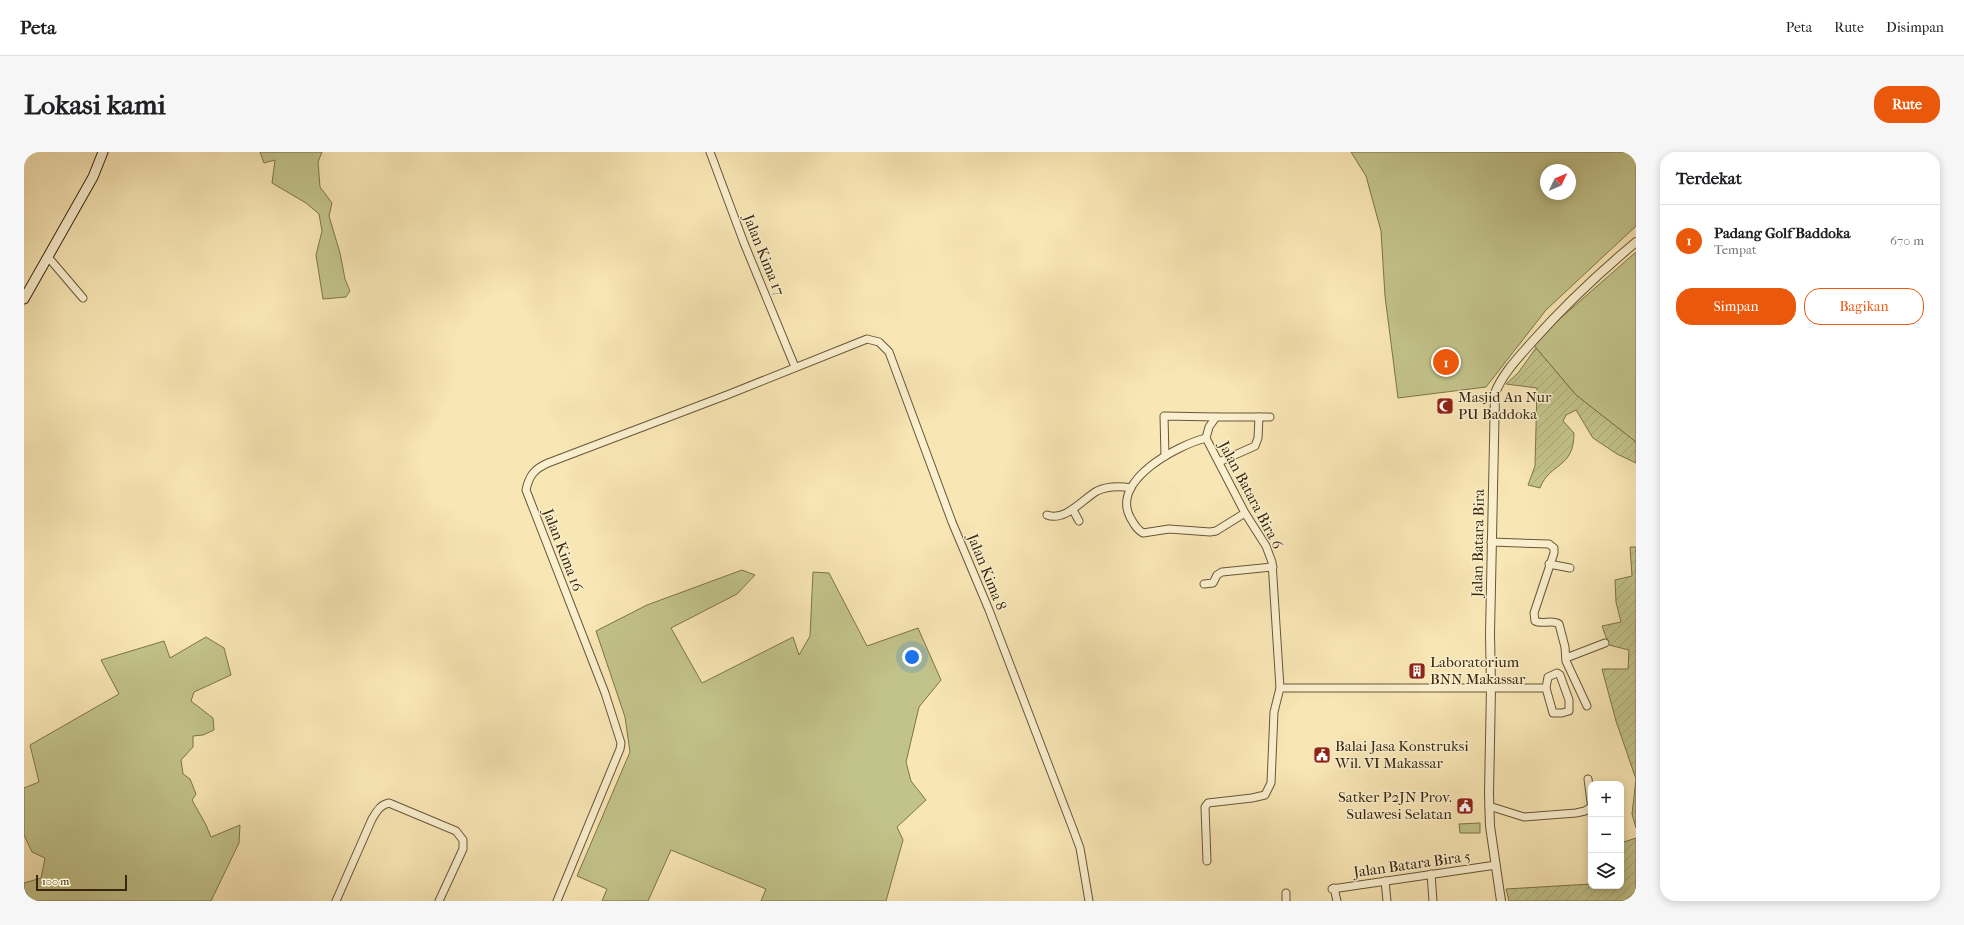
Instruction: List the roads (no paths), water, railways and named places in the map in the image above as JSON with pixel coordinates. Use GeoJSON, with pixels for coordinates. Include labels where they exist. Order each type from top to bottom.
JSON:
{"type":"FeatureCollection","features":[{"type":"Feature","properties":{"kind":"main road"},"geometry":{"type":"LineString","coordinates":[[24,299],[93,177],[103,152]]}},
{"type":"Feature","properties":{"kind":"street","name":"Jalan Kima 17"},"geometry":{"type":"LineString","coordinates":[[710,152],[744,243],[795,366]]}},
{"type":"Feature","properties":{"kind":"street","name":"Jalan Batara Bira"},"geometry":{"type":"LineString","coordinates":[[1501,901],[1489,806],[1491,542],[1494,400],[1499,384],[1513,363],[1552,320],[1586,286],[1636,242]]}},
{"type":"Feature","properties":{"kind":"street"},"geometry":{"type":"LineString","coordinates":[[48,257],[83,298]]}},
{"type":"Feature","properties":{"kind":"street","name":"Jalan Kima 8"},"geometry":{"type":"LineString","coordinates":[[795,366],[867,339],[879,342],[889,352],[952,522],[989,610],[1080,848],[1089,901]]}},
{"type":"Feature","properties":{"kind":"street","name":"Jalan Kima 16"},"geometry":{"type":"LineString","coordinates":[[557,901],[620,749],[621,743],[605,693],[526,490],[528,480],[538,468],[548,463],[727,395],[795,366]]}},
{"type":"Feature","properties":{"kind":"street"},"geometry":{"type":"LineString","coordinates":[[1165,456],[1164,416],[1270,417]]}},
{"type":"Feature","properties":{"kind":"street"},"geometry":{"type":"LineString","coordinates":[[1216,417],[1209,427],[1206,438],[1184,445],[1165,456],[1140,476],[1131,488],[1126,506],[1137,529],[1143,533],[1169,529],[1210,532],[1220,529],[1245,513]]}},
{"type":"Feature","properties":{"kind":"street"},"geometry":{"type":"LineString","coordinates":[[1218,462],[1255,446],[1258,441],[1259,417]]}},
{"type":"Feature","properties":{"kind":"street","name":"Jalan Batara Bira 6"},"geometry":{"type":"LineString","coordinates":[[1206,438],[1245,513],[1266,546],[1273,567],[1280,688],[1274,712],[1271,784],[1265,795],[1208,803],[1205,808],[1207,861]]}},
{"type":"Feature","properties":{"kind":"street"},"geometry":{"type":"LineString","coordinates":[[1047,515],[1054,516],[1073,510],[1097,492],[1113,486],[1131,488]]}},
{"type":"Feature","properties":{"kind":"street"},"geometry":{"type":"LineString","coordinates":[[1073,510],[1079,521]]}},
{"type":"Feature","properties":{"kind":"street"},"geometry":{"type":"LineString","coordinates":[[1491,542],[1551,545],[1555,549],[1534,613],[1535,621],[1538,623],[1558,623],[1562,632],[1566,658],[1587,706]]}},
{"type":"Feature","properties":{"kind":"street"},"geometry":{"type":"LineString","coordinates":[[1549,564],[1570,568]]}},
{"type":"Feature","properties":{"kind":"street"},"geometry":{"type":"LineString","coordinates":[[1204,584],[1214,583],[1217,575],[1222,572],[1273,567]]}},
{"type":"Feature","properties":{"kind":"street"},"geometry":{"type":"LineString","coordinates":[[1566,658],[1605,643]]}},
{"type":"Feature","properties":{"kind":"street"},"geometry":{"type":"LineString","coordinates":[[1554,673],[1559,674],[1569,700],[1569,710],[1562,713],[1553,713],[1546,688],[1548,677],[1554,673]]}},
{"type":"Feature","properties":{"kind":"street"},"geometry":{"type":"LineString","coordinates":[[1280,688],[1546,688]]}},
{"type":"Feature","properties":{"kind":"street"},"geometry":{"type":"LineString","coordinates":[[336,901],[372,819],[378,810],[389,803],[456,831],[462,837],[463,848],[439,901]]}},
{"type":"Feature","properties":{"kind":"street"},"geometry":{"type":"LineString","coordinates":[[1489,806],[1524,817],[1576,813],[1588,809]]}},
{"type":"Feature","properties":{"kind":"street","name":"Jalan Batara Bira 5"},"geometry":{"type":"LineString","coordinates":[[1337,901],[1333,888],[1496,865]]}},
{"type":"Feature","properties":{"kind":"street"},"geometry":{"type":"LineString","coordinates":[[1430,874],[1433,901]]}},
{"type":"Feature","properties":{"kind":"street"},"geometry":{"type":"LineString","coordinates":[[1386,881],[1387,901]]}},
{"type":"Feature","properties":{"kind":"street"},"geometry":{"type":"LineString","coordinates":[[1286,893],[1286,901]]}},
{"type":"Feature","properties":{"kind":"place","name":"Padang Golf Baddoka"},"geometry":{"type":"Point","coordinates":[1446,362]}},
{"type":"Feature","properties":{"kind":"place","name":"Masjid An Nur PU Baddoka"},"geometry":{"type":"Point","coordinates":[1445,406]}},
{"type":"Feature","properties":{"kind":"place","name":"Laboratorium BNN Makassar"},"geometry":{"type":"Point","coordinates":[1417,671]}},
{"type":"Feature","properties":{"kind":"place","name":"Balai Jasa Konstruksi Wil. VI Makassar"},"geometry":{"type":"Point","coordinates":[1322,755]}},
{"type":"Feature","properties":{"kind":"place","name":"Satker P2JN Prov. Sulawesi Selatan"},"geometry":{"type":"Point","coordinates":[1465,806]}}]}
